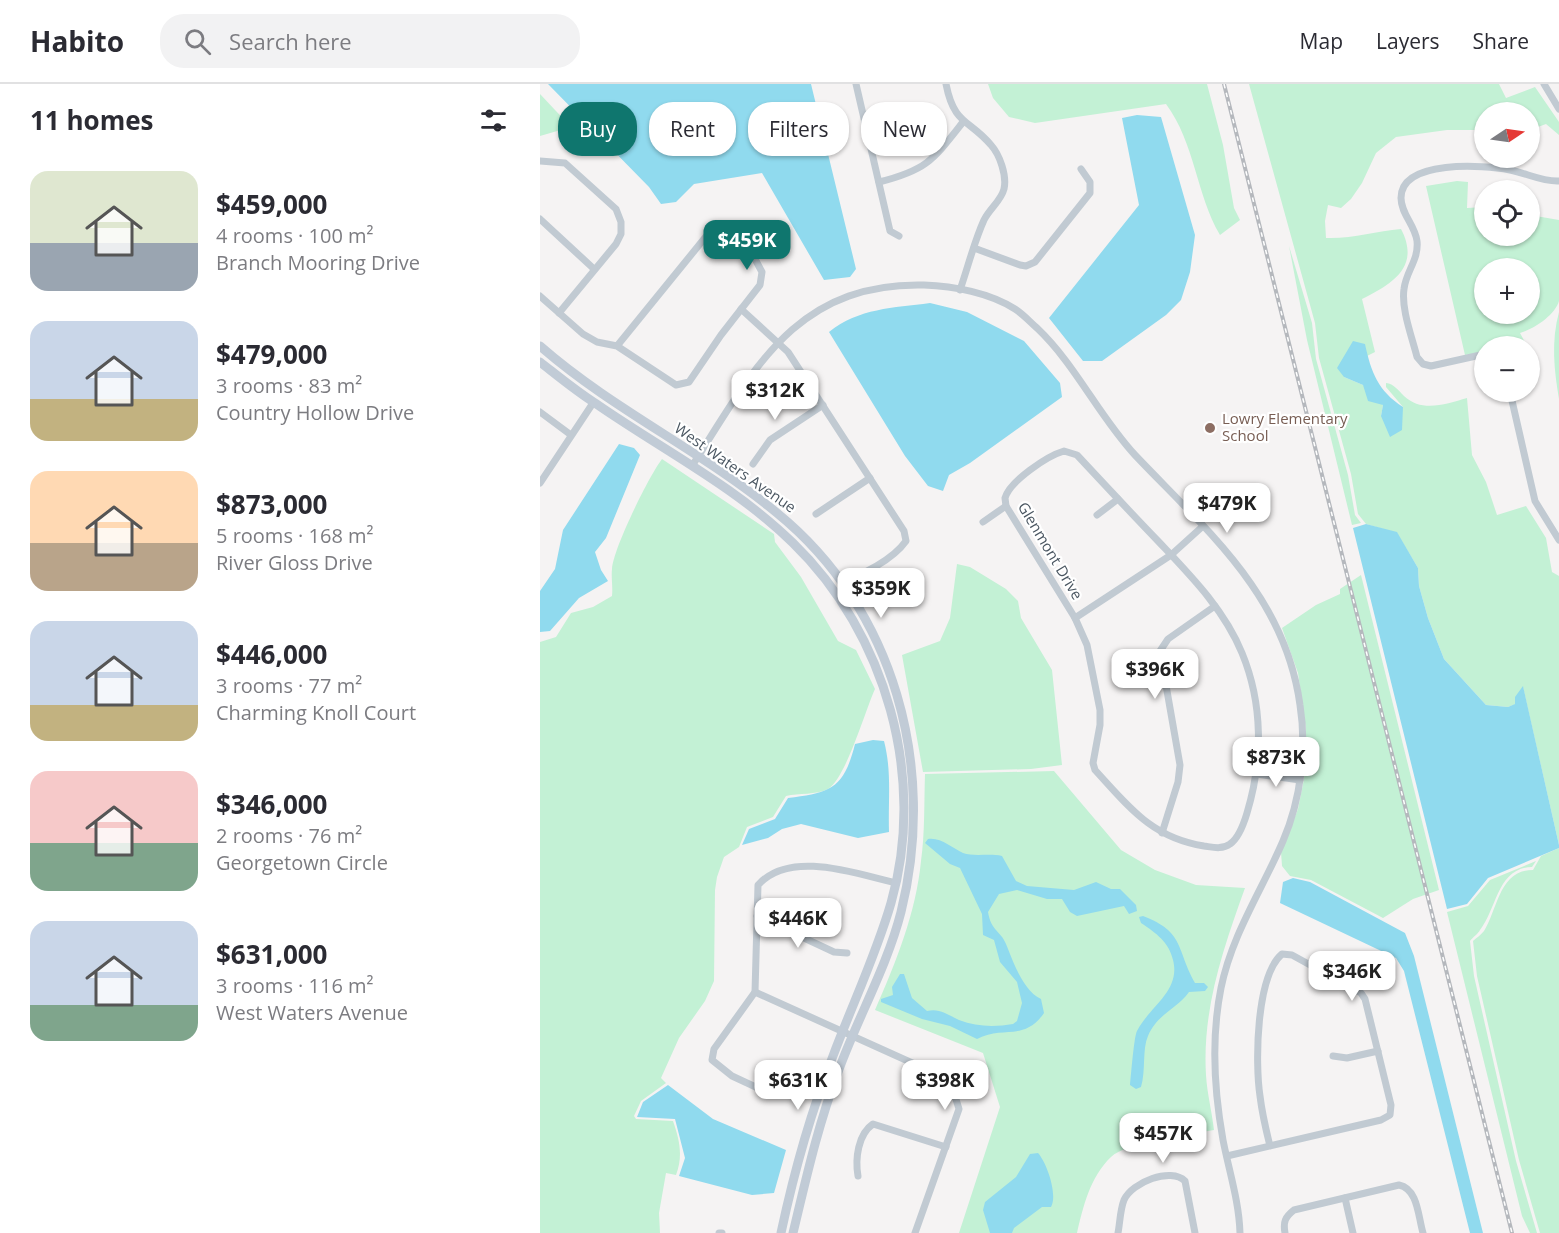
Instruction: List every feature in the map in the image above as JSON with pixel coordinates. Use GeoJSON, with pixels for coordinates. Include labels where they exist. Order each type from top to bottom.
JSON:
{"type":"FeatureCollection","features":[{"type":"Feature","properties":{"kind":"street"},"geometry":{"type":"LineString","coordinates":[[856,84],[890,231],[899,236]]}},
{"type":"Feature","properties":{"kind":"street"},"geometry":{"type":"LineString","coordinates":[[946,84],[953,110],[963,122],[991,145],[999,158],[1004,176],[1001,197],[984,220],[960,290]]}},
{"type":"Feature","properties":{"kind":"street"},"geometry":{"type":"LineString","coordinates":[[1544,84],[1559,109]]}},
{"type":"Feature","properties":{"kind":"street"},"geometry":{"type":"LineString","coordinates":[[879,182],[909,174],[930,163],[963,122]]}},
{"type":"Feature","properties":{"kind":"street"},"geometry":{"type":"LineString","coordinates":[[540,161],[565,163],[616,209],[621,222],[621,234],[616,244],[559,313]]}},
{"type":"Feature","properties":{"kind":"street"},"geometry":{"type":"LineString","coordinates":[[1474,356],[1431,366],[1423,364],[1417,357],[1404,294],[1416,260],[1417,241],[1413,227],[1401,205],[1402,189],[1416,174],[1468,166],[1503,169],[1559,181]]}},
{"type":"Feature","properties":{"kind":"street"},"geometry":{"type":"LineString","coordinates":[[974,248],[1020,265],[1026,266],[1035,262],[1090,193],[1090,182],[1081,169]]}},
{"type":"Feature","properties":{"kind":"street"},"geometry":{"type":"LineString","coordinates":[[540,219],[594,269]]}},
{"type":"Feature","properties":{"kind":"street"},"geometry":{"type":"LineString","coordinates":[[540,296],[583,334],[597,342],[617,346],[676,385],[682,385],[689,382],[760,285],[762,272],[742,235],[734,228],[715,228],[708,234],[617,346]]}},
{"type":"Feature","properties":{"kind":"street"},"geometry":{"type":"LineString","coordinates":[[695,462],[758,365],[778,341],[808,316],[849,296],[887,286],[943,286],[986,296],[1016,309],[1059,349],[1124,443],[1250,579],[1274,617],[1287,648],[1303,729],[1300,780],[1294,809],[1283,840],[1243,920],[1229,954],[1221,990],[1215,1086],[1237,1200],[1240,1233]]}},
{"type":"Feature","properties":{"kind":"street"},"geometry":{"type":"LineString","coordinates":[[741,309],[778,341],[823,405],[904,531],[906,541],[900,549],[856,577],[840,579]]}},
{"type":"Feature","properties":{"kind":"street","name":"West Waters Avenue"},"geometry":{"type":"LineString","coordinates":[[540,346],[570,372],[695,462],[794,543],[833,590],[866,644],[887,698],[901,768],[903,810],[896,883],[879,941],[809,1121],[781,1233]]}},
{"type":"Feature","properties":{"kind":"street","name":"West Waters Avenue"},"geometry":{"type":"LineString","coordinates":[[540,362],[593,403],[777,513],[814,548],[840,579],[874,634],[898,694],[911,754],[915,802],[913,848],[900,915],[832,1087],[813,1149],[793,1233]]}},
{"type":"Feature","properties":{"kind":"street"},"geometry":{"type":"LineString","coordinates":[[1512,402],[1535,501],[1559,540]]}},
{"type":"Feature","properties":{"kind":"street"},"geometry":{"type":"LineString","coordinates":[[540,483],[593,403]]}},
{"type":"Feature","properties":{"kind":"street"},"geometry":{"type":"LineString","coordinates":[[753,464],[770,440],[823,405]]}},
{"type":"Feature","properties":{"kind":"street"},"geometry":{"type":"LineString","coordinates":[[540,412],[571,435]]}},
{"type":"Feature","properties":{"kind":"street","name":"Glenmont Drive"},"geometry":{"type":"LineString","coordinates":[[1064,451],[1077,455],[1118,499],[1215,606],[1238,643],[1253,684],[1259,728],[1257,774],[1245,818],[1236,838],[1230,845],[1218,848],[1187,843],[1162,833],[1142,821],[1095,770],[1093,763],[1100,710],[1088,645],[1075,618],[1006,506],[1007,490],[1014,483],[1054,454],[1064,451]]}},
{"type":"Feature","properties":{"kind":"street"},"geometry":{"type":"LineString","coordinates":[[816,514],[870,478]]}},
{"type":"Feature","properties":{"kind":"street"},"geometry":{"type":"LineString","coordinates":[[1097,515],[1118,499]]}},
{"type":"Feature","properties":{"kind":"street"},"geometry":{"type":"LineString","coordinates":[[983,522],[1006,506]]}},
{"type":"Feature","properties":{"kind":"street"},"geometry":{"type":"LineString","coordinates":[[1075,618],[1171,555],[1203,526]]}},
{"type":"Feature","properties":{"kind":"street"},"geometry":{"type":"LineString","coordinates":[[1162,833],[1178,782],[1180,765],[1160,651],[1168,639],[1215,606]]}},
{"type":"Feature","properties":{"kind":"street"},"geometry":{"type":"LineString","coordinates":[[1257,774],[1300,780]]}},
{"type":"Feature","properties":{"kind":"street"},"geometry":{"type":"LineString","coordinates":[[787,1091],[773,1095],[732,1076],[712,1060],[714,1049],[755,992],[758,885],[764,879],[797,866],[828,867],[896,883]]}},
{"type":"Feature","properties":{"kind":"street"},"geometry":{"type":"LineString","coordinates":[[757,916],[834,952],[847,953]]}},
{"type":"Feature","properties":{"kind":"street"},"geometry":{"type":"LineString","coordinates":[[1227,1156],[1270,1146],[1381,1120],[1390,1115],[1391,1105],[1365,999],[1361,993],[1292,955],[1282,954],[1273,961],[1264,996],[1258,1047],[1260,1095],[1270,1146]]}},
{"type":"Feature","properties":{"kind":"street"},"geometry":{"type":"LineString","coordinates":[[755,992],[950,1080],[959,1108],[915,1233]]}},
{"type":"Feature","properties":{"kind":"street"},"geometry":{"type":"LineString","coordinates":[[1333,1056],[1347,1058],[1378,1051]]}},
{"type":"Feature","properties":{"kind":"street"},"geometry":{"type":"LineString","coordinates":[[858,1176],[855,1161],[866,1129],[873,1124],[946,1147]]}},
{"type":"Feature","properties":{"kind":"street"},"geometry":{"type":"LineString","coordinates":[[1118,1233],[1124,1200],[1129,1194],[1147,1181],[1173,1174],[1185,1181],[1195,1233]]}},
{"type":"Feature","properties":{"kind":"street"},"geometry":{"type":"LineString","coordinates":[[1285,1233],[1283,1224],[1287,1215],[1294,1209],[1399,1185],[1413,1192],[1423,1233]]}},
{"type":"Feature","properties":{"kind":"street"},"geometry":{"type":"LineString","coordinates":[[1345,1197],[1353,1233]]}},
{"type":"Feature","properties":{"kind":"green space"},"geometry":{"type":"Polygon","coordinates":[[[988,84],[1207,84],[1223,145],[1234,208],[1240,220],[1220,235],[1206,203],[1183,135],[1166,104],[1035,123],[1009,117],[993,98],[988,84]]]}},
{"type":"Feature","properties":{"kind":"green space"},"geometry":{"type":"Polygon","coordinates":[[[1249,84],[1499,84],[1506,98],[1535,87],[1559,122],[1559,135],[1546,124],[1540,126],[1540,102],[1474,102],[1474,130],[1447,130],[1396,137],[1376,153],[1362,183],[1351,199],[1341,208],[1328,205],[1325,221],[1326,238],[1401,229],[1408,254],[1400,273],[1393,280],[1362,299],[1375,352],[1367,356],[1364,344],[1344,377],[1363,385],[1383,405],[1381,416],[1403,407],[1386,387],[1386,383],[1394,386],[1411,401],[1426,406],[1451,403],[1467,398],[1472,455],[1486,482],[1497,515],[1526,506],[1546,538],[1552,572],[1559,576],[1559,845],[1523,687],[1516,704],[1508,707],[1486,705],[1444,659],[1428,618],[1419,586],[1418,568],[1397,533],[1366,524],[1358,514],[1351,474],[1319,358],[1315,323],[1249,84]]]}},
{"type":"Feature","properties":{"kind":"green space"},"geometry":{"type":"Polygon","coordinates":[[[540,94],[558,113],[558,131],[540,136],[540,94]]]}},
{"type":"Feature","properties":{"kind":"green space"},"geometry":{"type":"Polygon","coordinates":[[[1457,181],[1468,182],[1467,208],[1474,208],[1474,246],[1540,246],[1540,217],[1559,220],[1559,301],[1553,311],[1540,323],[1540,258],[1474,258],[1474,324],[1538,324],[1520,333],[1522,336],[1474,336],[1474,354],[1465,355],[1426,186],[1457,181]]]}},
{"type":"Feature","properties":{"kind":"green space"},"geometry":{"type":"Polygon","coordinates":[[[1289,246],[1312,323],[1316,359],[1348,475],[1355,515],[1361,523],[1352,525],[1307,340],[1289,246]]]}},
{"type":"Feature","properties":{"kind":"green space"},"geometry":{"type":"Polygon","coordinates":[[[1559,312],[1559,399],[1554,356],[1559,312]]]}},
{"type":"Feature","properties":{"kind":"green space"},"geometry":{"type":"Polygon","coordinates":[[[662,459],[774,534],[775,542],[801,577],[838,641],[856,650],[875,689],[842,772],[835,782],[823,791],[786,796],[773,817],[747,827],[739,847],[724,857],[715,890],[714,981],[705,1001],[679,1038],[661,1078],[666,1083],[641,1101],[634,1116],[636,1119],[673,1121],[680,1148],[676,1175],[666,1173],[659,1213],[660,1233],[540,1233],[540,642],[556,637],[571,613],[593,607],[612,596],[612,569],[618,546],[641,496],[662,459]]]}},
{"type":"Feature","properties":{"kind":"green space"},"geometry":{"type":"Polygon","coordinates":[[[957,564],[970,567],[1006,589],[1018,601],[1021,618],[1052,670],[1062,765],[1031,769],[923,772],[902,655],[940,641],[950,618],[957,564]]]}},
{"type":"Feature","properties":{"kind":"green space"},"geometry":{"type":"Polygon","coordinates":[[[1361,575],[1439,890],[1413,899],[1383,918],[1311,880],[1290,876],[1282,866],[1281,852],[1298,809],[1304,779],[1306,729],[1298,673],[1282,628],[1316,605],[1340,594],[1340,589],[1361,575]]]}},
{"type":"Feature","properties":{"kind":"green space"},"geometry":{"type":"Polygon","coordinates":[[[1054,771],[1121,850],[1155,870],[1196,885],[1245,888],[1222,957],[1207,1027],[1206,1075],[1214,1130],[1144,1143],[1111,1157],[1093,1183],[1077,1233],[959,1233],[1000,1107],[983,1053],[875,1010],[897,955],[915,899],[923,840],[925,774],[1054,771]]]}},
{"type":"Feature","properties":{"kind":"green space"},"geometry":{"type":"Polygon","coordinates":[[[1559,848],[1559,1233],[1540,1233],[1519,1160],[1477,976],[1473,941],[1484,931],[1501,892],[1513,876],[1533,870],[1541,856],[1559,848]]]}},
{"type":"Feature","properties":{"kind":"green space"},"geometry":{"type":"Polygon","coordinates":[[[1536,861],[1532,867],[1520,869],[1505,882],[1486,921],[1470,941],[1474,976],[1516,1161],[1537,1233],[1530,1233],[1522,1216],[1447,912],[1468,906],[1490,880],[1536,861]]]}},
{"type":"Feature","properties":{"kind":"water"},"geometry":{"type":"Polygon","coordinates":[[[548,84],[811,84],[815,102],[748,102],[748,156],[829,156],[856,269],[850,277],[824,280],[762,173],[694,184],[676,202],[661,204],[649,187],[619,156],[637,156],[637,102],[566,102],[548,84]]]}},
{"type":"Feature","properties":{"kind":"water"},"geometry":{"type":"Polygon","coordinates":[[[1137,115],[1161,117],[1195,235],[1190,272],[1181,300],[1166,315],[1102,361],[1083,361],[1049,318],[1139,205],[1122,118],[1137,115]]]}},
{"type":"Feature","properties":{"kind":"water"},"geometry":{"type":"Polygon","coordinates":[[[930,303],[967,312],[1024,341],[1060,383],[1062,397],[970,463],[949,475],[943,491],[928,486],[905,456],[829,332],[852,318],[877,310],[930,303]]]}},
{"type":"Feature","properties":{"kind":"water"},"geometry":{"type":"Polygon","coordinates":[[[1353,341],[1365,344],[1377,380],[1387,394],[1403,407],[1402,430],[1390,437],[1381,416],[1383,405],[1368,401],[1363,385],[1344,377],[1337,368],[1353,341]]]}},
{"type":"Feature","properties":{"kind":"water"},"geometry":{"type":"Polygon","coordinates":[[[619,444],[634,448],[640,455],[606,538],[595,552],[601,570],[608,581],[579,598],[550,631],[540,632],[540,591],[555,569],[563,530],[619,444]]]}},
{"type":"Feature","properties":{"kind":"water"},"geometry":{"type":"Polygon","coordinates":[[[1366,524],[1397,532],[1418,568],[1419,586],[1428,618],[1444,659],[1486,705],[1508,707],[1515,704],[1515,697],[1523,686],[1559,845],[1559,848],[1488,878],[1467,904],[1447,909],[1353,528],[1366,524]]]}},
{"type":"Feature","properties":{"kind":"water"},"geometry":{"type":"Polygon","coordinates":[[[873,740],[884,741],[886,752],[889,775],[889,832],[858,838],[801,824],[782,829],[768,838],[742,845],[749,829],[775,819],[788,798],[815,794],[834,786],[846,770],[855,744],[873,740]]]}},
{"type":"Feature","properties":{"kind":"water"},"geometry":{"type":"Polygon","coordinates":[[[928,839],[942,841],[967,854],[1002,856],[1016,881],[1027,886],[1074,890],[1096,882],[1111,889],[1120,889],[1136,905],[1137,911],[1129,914],[1124,906],[1077,916],[1070,912],[1062,899],[1047,899],[1017,890],[999,894],[988,912],[989,918],[1004,940],[1024,983],[1041,999],[1044,1013],[1029,1027],[977,1039],[950,1026],[922,1019],[881,1002],[881,999],[893,995],[892,987],[900,974],[904,974],[912,998],[927,1011],[940,1011],[959,1020],[979,1025],[1006,1025],[1017,1021],[1022,1003],[1017,982],[1000,962],[994,940],[983,935],[982,914],[960,868],[950,864],[925,843],[928,839]]]}},
{"type":"Feature","properties":{"kind":"water"},"geometry":{"type":"Polygon","coordinates":[[[1293,878],[1310,882],[1405,933],[1414,956],[1483,1233],[1470,1233],[1404,971],[1396,958],[1280,903],[1283,882],[1293,878]]]}},
{"type":"Feature","properties":{"kind":"water"},"geometry":{"type":"Polygon","coordinates":[[[1143,916],[1157,922],[1173,935],[1195,983],[1204,983],[1208,987],[1205,991],[1189,992],[1152,1028],[1145,1047],[1141,1087],[1136,1089],[1130,1085],[1136,1034],[1169,989],[1174,971],[1173,960],[1168,948],[1157,934],[1141,923],[1139,917],[1143,916]]]}},
{"type":"Feature","properties":{"kind":"water"},"geometry":{"type":"Polygon","coordinates":[[[668,1085],[713,1119],[786,1150],[774,1193],[752,1195],[679,1176],[685,1158],[675,1119],[637,1117],[643,1102],[668,1085]]]}},
{"type":"Feature","properties":{"kind":"water"},"geometry":{"type":"Polygon","coordinates":[[[1038,1153],[1045,1164],[1052,1187],[1051,1207],[1042,1207],[1014,1228],[1012,1233],[990,1233],[983,1210],[985,1202],[1016,1177],[1030,1154],[1038,1153]]]}},
{"type":"Feature","properties":{"kind":"railway"},"geometry":{"type":"LineString","coordinates":[[1224,84],[1512,1233]]}},
{"type":"Feature","properties":{"kind":"place","name":"Lowry Elementary School"},"geometry":{"type":"Point","coordinates":[1210,428]}}]}
